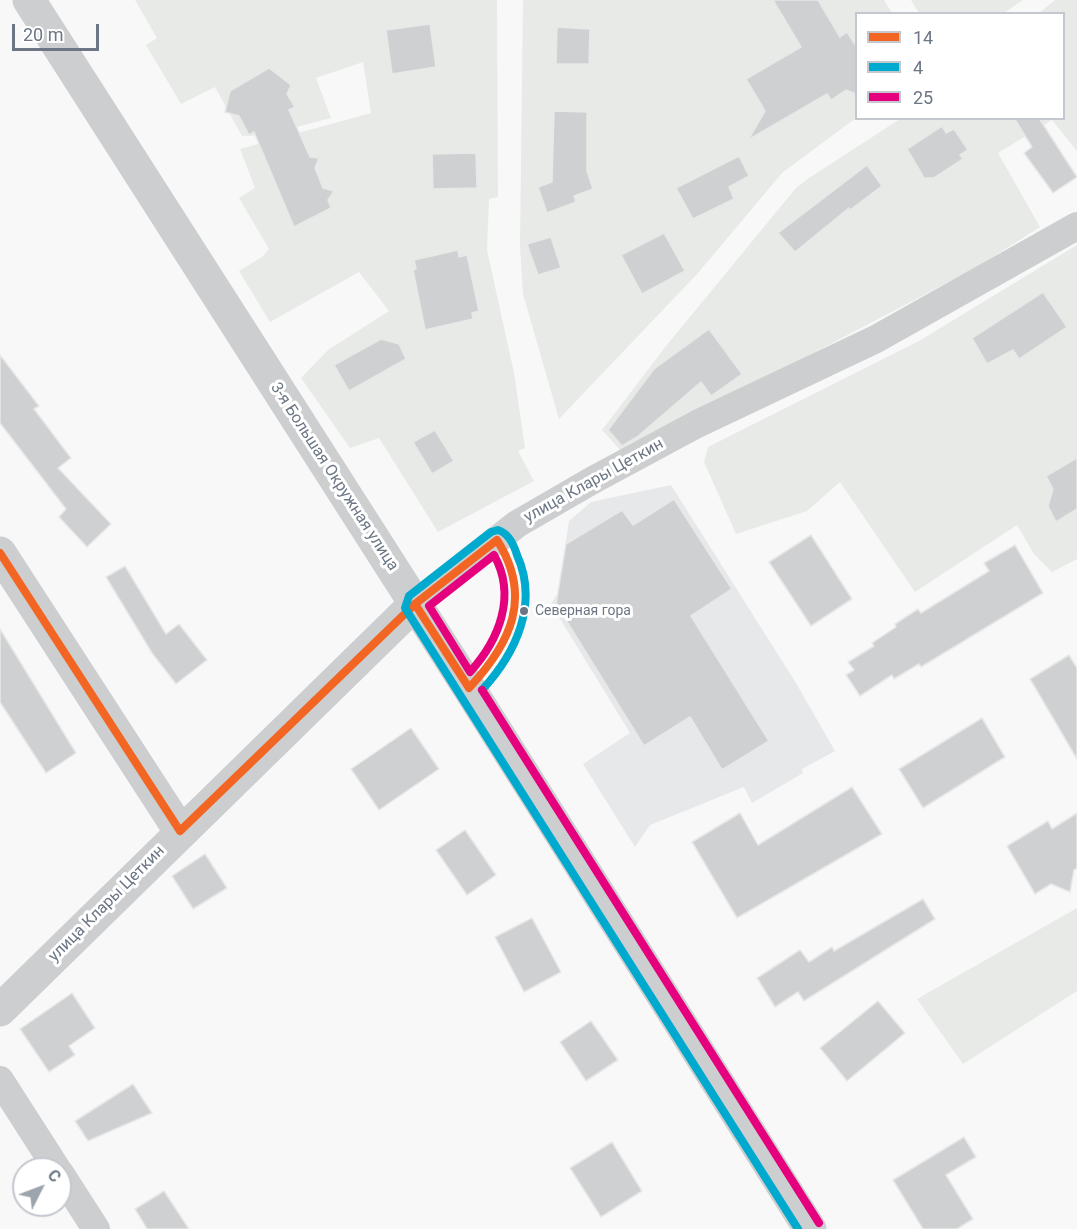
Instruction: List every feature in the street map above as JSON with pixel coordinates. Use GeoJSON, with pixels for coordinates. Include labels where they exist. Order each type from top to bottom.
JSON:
{"type":"FeatureCollection","features":[{"type":"Feature","properties":{"kind":"street","name":"3-я Большая Окружная улица"},"geometry":{"type":"LineString","coordinates":[[29,0],[415,604],[810,1229]]}},
{"type":"Feature","properties":{"kind":"street","name":"улица Клары Цеткин"},"geometry":{"type":"LineString","coordinates":[[0,1010],[180,831],[415,604],[518,524],[593,480],[697,424],[876,339],[1077,226]]}},
{"type":"Feature","properties":{"kind":"street"},"geometry":{"type":"LineString","coordinates":[[0,553],[180,831]]}},
{"type":"Feature","properties":{"kind":"street"},"geometry":{"type":"LineString","coordinates":[[0,1080],[49,1157]]}},
{"type":"Feature","properties":{"kind":"street"},"geometry":{"type":"LineString","coordinates":[[72,1192],[96,1229]]}},
{"type":"Feature","properties":{"kind":"shaded area"},"geometry":{"type":"Polygon","coordinates":[[[135,0],[497,0],[498,197],[489,199],[487,250],[514,373],[525,448],[518,451],[534,481],[438,532],[379,438],[350,448],[301,378],[328,350],[389,311],[359,272],[270,322],[239,271],[262,257],[269,249],[239,198],[255,188],[240,149],[371,113],[363,62],[316,78],[331,118],[267,135],[242,136],[215,87],[181,104],[146,45],[157,38],[135,0]]]}},
{"type":"Feature","properties":{"kind":"shaded area"},"geometry":{"type":"Polygon","coordinates":[[[523,0],[884,0],[891,12],[855,12],[855,119],[782,173],[698,273],[559,419],[523,294],[520,246],[523,0]]]}},
{"type":"Feature","properties":{"kind":"shaded area"},"geometry":{"type":"Polygon","coordinates":[[[911,0],[1023,0],[1005,12],[918,12],[911,0]]]}},
{"type":"Feature","properties":{"kind":"shaded area"},"geometry":{"type":"Polygon","coordinates":[[[1055,0],[1077,0],[1077,151],[1052,120],[1065,120],[1065,12],[1040,12],[1055,0]]]}},
{"type":"Feature","properties":{"kind":"shaded area"},"geometry":{"type":"Polygon","coordinates":[[[898,120],[1052,120],[998,153],[1040,227],[977,267],[623,453],[602,430],[666,346],[796,188],[898,120]]]}},
{"type":"Feature","properties":{"kind":"shaded area"},"geometry":{"type":"Polygon","coordinates":[[[1077,245],[1077,559],[1052,572],[1034,554],[1017,525],[915,592],[840,482],[807,511],[736,534],[704,462],[708,447],[919,341],[1077,245]]]}},
{"type":"Feature","properties":{"kind":"shaded area"},"geometry":{"type":"Polygon","coordinates":[[[671,485],[796,683],[835,751],[802,769],[803,773],[752,803],[744,787],[650,825],[635,847],[583,764],[630,733],[551,604],[558,593],[569,521],[591,502],[671,485]]]}},
{"type":"Feature","properties":{"kind":"shaded area"},"geometry":{"type":"Polygon","coordinates":[[[1077,908],[1077,991],[963,1064],[917,999],[1077,908]]]}},
{"type":"Feature","properties":{"kind":"building"},"geometry":{"type":"Polygon","coordinates":[[[773,0],[818,0],[840,37],[847,32],[855,44],[855,94],[846,90],[831,100],[827,94],[748,140],[765,111],[746,79],[801,47],[773,0]]]}},
{"type":"Feature","properties":{"kind":"building"},"geometry":{"type":"Polygon","coordinates":[[[430,24],[436,67],[392,74],[386,30],[430,24]]]}},
{"type":"Feature","properties":{"kind":"building"},"geometry":{"type":"Polygon","coordinates":[[[557,27],[590,29],[589,64],[556,64],[557,27]]]}},
{"type":"Feature","properties":{"kind":"building"},"geometry":{"type":"Polygon","coordinates":[[[269,68],[291,85],[287,94],[295,107],[289,110],[310,157],[319,158],[315,168],[323,188],[334,191],[328,200],[331,208],[294,227],[254,132],[249,135],[239,116],[225,112],[230,91],[269,68]]]}},
{"type":"Feature","properties":{"kind":"building"},"geometry":{"type":"Polygon","coordinates":[[[554,111],[587,112],[587,171],[593,189],[574,196],[576,202],[547,213],[538,187],[552,182],[554,111]]]}},
{"type":"Feature","properties":{"kind":"building"},"geometry":{"type":"Polygon","coordinates":[[[1015,120],[1040,120],[1077,177],[1053,193],[1024,153],[1032,147],[1015,120]]]}},
{"type":"Feature","properties":{"kind":"building"},"geometry":{"type":"Polygon","coordinates":[[[942,126],[946,133],[954,129],[968,150],[960,155],[963,159],[934,178],[924,178],[907,149],[942,126]]]}},
{"type":"Feature","properties":{"kind":"building"},"geometry":{"type":"Polygon","coordinates":[[[476,153],[477,188],[433,189],[432,154],[476,153]]]}},
{"type":"Feature","properties":{"kind":"building"},"geometry":{"type":"Polygon","coordinates":[[[739,156],[749,176],[729,187],[734,199],[693,219],[676,188],[739,156]]]}},
{"type":"Feature","properties":{"kind":"building"},"geometry":{"type":"Polygon","coordinates":[[[867,165],[882,186],[850,210],[849,208],[795,252],[778,233],[867,165]]]}},
{"type":"Feature","properties":{"kind":"building"},"geometry":{"type":"Polygon","coordinates":[[[664,233],[685,271],[642,294],[621,255],[664,233]]]}},
{"type":"Feature","properties":{"kind":"building"},"geometry":{"type":"Polygon","coordinates":[[[551,237],[561,268],[538,275],[527,244],[551,237]]]}},
{"type":"Feature","properties":{"kind":"building"},"geometry":{"type":"Polygon","coordinates":[[[458,250],[459,257],[467,255],[479,311],[472,313],[473,319],[425,330],[413,270],[416,269],[414,260],[458,250]]]}},
{"type":"Feature","properties":{"kind":"building"},"geometry":{"type":"Polygon","coordinates":[[[1043,292],[1067,327],[1019,359],[1013,350],[987,364],[972,338],[1043,292]]]}},
{"type":"Feature","properties":{"kind":"building"},"geometry":{"type":"Polygon","coordinates":[[[709,329],[742,374],[711,396],[701,382],[637,437],[622,446],[608,430],[654,369],[709,329]]]}},
{"type":"Feature","properties":{"kind":"building"},"geometry":{"type":"Polygon","coordinates":[[[381,339],[399,344],[406,359],[349,391],[334,365],[381,339]]]}},
{"type":"Feature","properties":{"kind":"building"},"geometry":{"type":"Polygon","coordinates":[[[0,355],[39,406],[34,409],[71,458],[58,468],[111,524],[87,547],[59,517],[66,509],[0,423],[0,355]]]}},
{"type":"Feature","properties":{"kind":"building"},"geometry":{"type":"Polygon","coordinates":[[[435,430],[454,461],[432,474],[413,442],[435,430]]]}},
{"type":"Feature","properties":{"kind":"building"},"geometry":{"type":"Polygon","coordinates":[[[1077,458],[1077,509],[1056,522],[1048,506],[1053,489],[1046,476],[1077,458]]]}},
{"type":"Feature","properties":{"kind":"building"},"geometry":{"type":"Polygon","coordinates":[[[674,499],[732,589],[691,616],[769,741],[722,770],[690,717],[644,746],[556,604],[566,544],[622,510],[633,525],[674,499]]]}},
{"type":"Feature","properties":{"kind":"building"},"geometry":{"type":"Polygon","coordinates":[[[811,535],[852,599],[811,626],[769,562],[811,535]]]}},
{"type":"Feature","properties":{"kind":"building"},"geometry":{"type":"Polygon","coordinates":[[[1015,545],[1043,593],[921,667],[919,664],[894,679],[892,675],[860,696],[846,675],[854,670],[848,662],[874,646],[872,643],[918,609],[921,613],[989,571],[984,563],[1015,545]]]}},
{"type":"Feature","properties":{"kind":"building"},"geometry":{"type":"Polygon","coordinates":[[[125,566],[166,634],[179,624],[207,660],[176,684],[152,653],[106,577],[125,566]]]}},
{"type":"Feature","properties":{"kind":"building"},"geometry":{"type":"Polygon","coordinates":[[[0,629],[76,753],[46,773],[0,702],[0,629]]]}},
{"type":"Feature","properties":{"kind":"building"},"geometry":{"type":"Polygon","coordinates":[[[1069,655],[1077,668],[1077,759],[1030,679],[1069,655]]]}},
{"type":"Feature","properties":{"kind":"building"},"geometry":{"type":"Polygon","coordinates":[[[982,718],[1005,757],[923,808],[899,769],[982,718]]]}},
{"type":"Feature","properties":{"kind":"building"},"geometry":{"type":"Polygon","coordinates":[[[411,728],[439,769],[379,810],[351,769],[411,728]]]}},
{"type":"Feature","properties":{"kind":"building"},"geometry":{"type":"Polygon","coordinates":[[[852,787],[882,834],[737,918],[692,842],[740,813],[758,845],[852,787]]]}},
{"type":"Feature","properties":{"kind":"building"},"geometry":{"type":"Polygon","coordinates":[[[1077,813],[1077,868],[1074,870],[1070,892],[1051,884],[1035,894],[1007,846],[1048,821],[1052,829],[1077,813]]]}},
{"type":"Feature","properties":{"kind":"building"},"geometry":{"type":"Polygon","coordinates":[[[465,830],[496,875],[467,895],[436,850],[465,830]]]}},
{"type":"Feature","properties":{"kind":"building"},"geometry":{"type":"Polygon","coordinates":[[[205,854],[227,888],[193,909],[172,876],[205,854]]]}},
{"type":"Feature","properties":{"kind":"building"},"geometry":{"type":"Polygon","coordinates":[[[923,899],[935,919],[804,1001],[798,992],[775,1007],[757,978],[800,950],[809,962],[832,947],[834,951],[923,899]]]}},
{"type":"Feature","properties":{"kind":"building"},"geometry":{"type":"Polygon","coordinates":[[[532,918],[561,972],[524,992],[495,937],[532,918]]]}},
{"type":"Feature","properties":{"kind":"building"},"geometry":{"type":"Polygon","coordinates":[[[72,993],[95,1028],[69,1046],[75,1055],[49,1072],[20,1029],[72,993]]]}},
{"type":"Feature","properties":{"kind":"building"},"geometry":{"type":"Polygon","coordinates":[[[878,1001],[905,1033],[847,1081],[820,1048],[878,1001]]]}},
{"type":"Feature","properties":{"kind":"building"},"geometry":{"type":"Polygon","coordinates":[[[591,1021],[618,1060],[586,1081],[560,1042],[591,1021]]]}},
{"type":"Feature","properties":{"kind":"building"},"geometry":{"type":"Polygon","coordinates":[[[133,1084],[152,1113],[88,1141],[75,1121],[133,1084]]]}},
{"type":"Feature","properties":{"kind":"building"},"geometry":{"type":"Polygon","coordinates":[[[964,1137],[976,1157],[946,1175],[973,1219],[957,1229],[923,1229],[893,1180],[964,1137]]]}},
{"type":"Feature","properties":{"kind":"building"},"geometry":{"type":"Polygon","coordinates":[[[612,1142],[642,1191],[601,1217],[570,1168],[612,1142]]]}},
{"type":"Feature","properties":{"kind":"building"},"geometry":{"type":"Polygon","coordinates":[[[164,1191],[189,1229],[147,1229],[135,1209],[164,1191]]]}},
{"type":"Feature","properties":{"kind":"transit line","name":"4"},"geometry":{"type":"LineString","coordinates":[[482,690],[494,676],[514,644],[525,609],[526,592],[516,551],[508,537],[498,530],[491,532],[409,596],[405,608],[798,1229]]}},
{"type":"Feature","properties":{"kind":"transit line","name":"14"},"geometry":{"type":"LineString","coordinates":[[497,540],[508,561],[514,581],[515,600],[512,618],[506,636],[496,654],[469,688],[415,604],[497,540]]}},
{"type":"Feature","properties":{"kind":"transit line","name":"14"},"geometry":{"type":"LineString","coordinates":[[0,553],[180,831]]}},
{"type":"Feature","properties":{"kind":"transit line","name":"25"},"geometry":{"type":"LineString","coordinates":[[494,555],[501,570],[504,586],[502,617],[489,646],[470,672],[429,606],[494,555]]}},
{"type":"Feature","properties":{"kind":"transit line","name":"14"},"geometry":{"type":"LineString","coordinates":[[180,831],[415,604]]}},
{"type":"Feature","properties":{"kind":"transit line","name":"25"},"geometry":{"type":"LineString","coordinates":[[482,690],[819,1223]]}},
{"type":"Feature","properties":{"kind":"place","name":"Северная гора"},"geometry":{"type":"Point","coordinates":[524,611]}}]}
